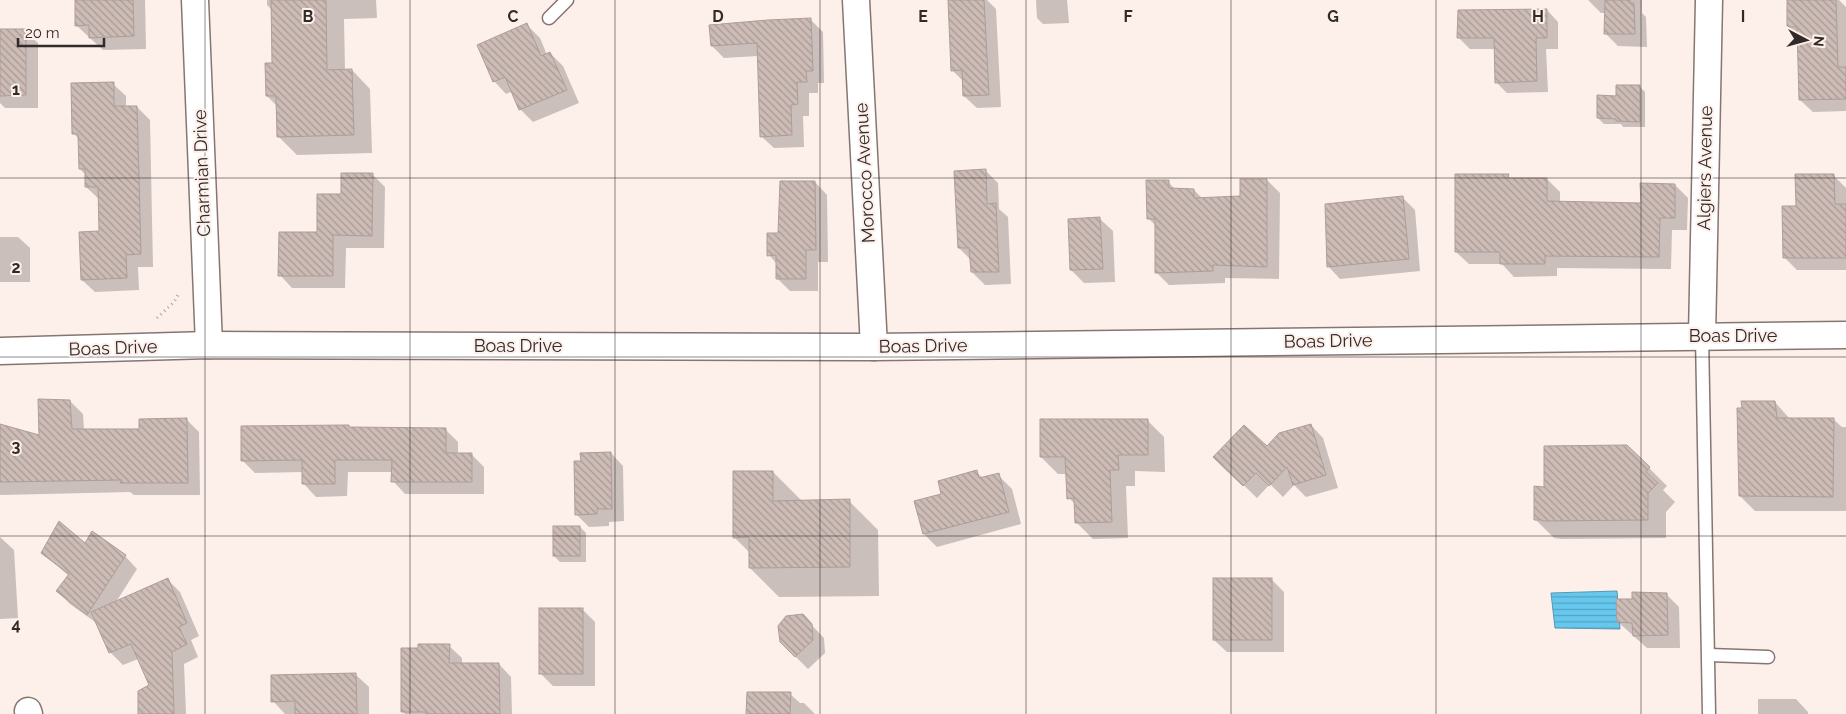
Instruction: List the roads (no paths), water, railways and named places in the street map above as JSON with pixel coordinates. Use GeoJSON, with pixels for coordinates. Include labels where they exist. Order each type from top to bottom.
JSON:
{"type":"FeatureCollection","features":[{"type":"Feature","properties":{"kind":"street","name":"Charmian Drive"},"geometry":{"type":"LineString","coordinates":[[195,0],[209,345]]}},
{"type":"Feature","properties":{"kind":"street","name":"Morocco Avenue"},"geometry":{"type":"LineString","coordinates":[[856,0],[874,347]]}},
{"type":"Feature","properties":{"kind":"street","name":"Algiers Avenue"},"geometry":{"type":"LineString","coordinates":[[1702,336],[1709,0]]}},
{"type":"Feature","properties":{"kind":"street","name":"Boas Drive"},"geometry":{"type":"LineString","coordinates":[[0,352],[209,345],[874,347],[1846,335]]}},
{"type":"Feature","properties":{"kind":"lane"},"geometry":{"type":"LineString","coordinates":[[549,18],[567,0]]}},
{"type":"Feature","properties":{"kind":"lane"},"geometry":{"type":"LineString","coordinates":[[1702,336],[1709,714]]}},
{"type":"Feature","properties":{"kind":"lane"},"geometry":{"type":"LineString","coordinates":[[1708,655],[1768,657]]}},
{"type":"Feature","properties":{"kind":"water"},"geometry":{"type":"Polygon","coordinates":[[[1617,591],[1620,629],[1555,628],[1551,593],[1617,591]]]}}]}
